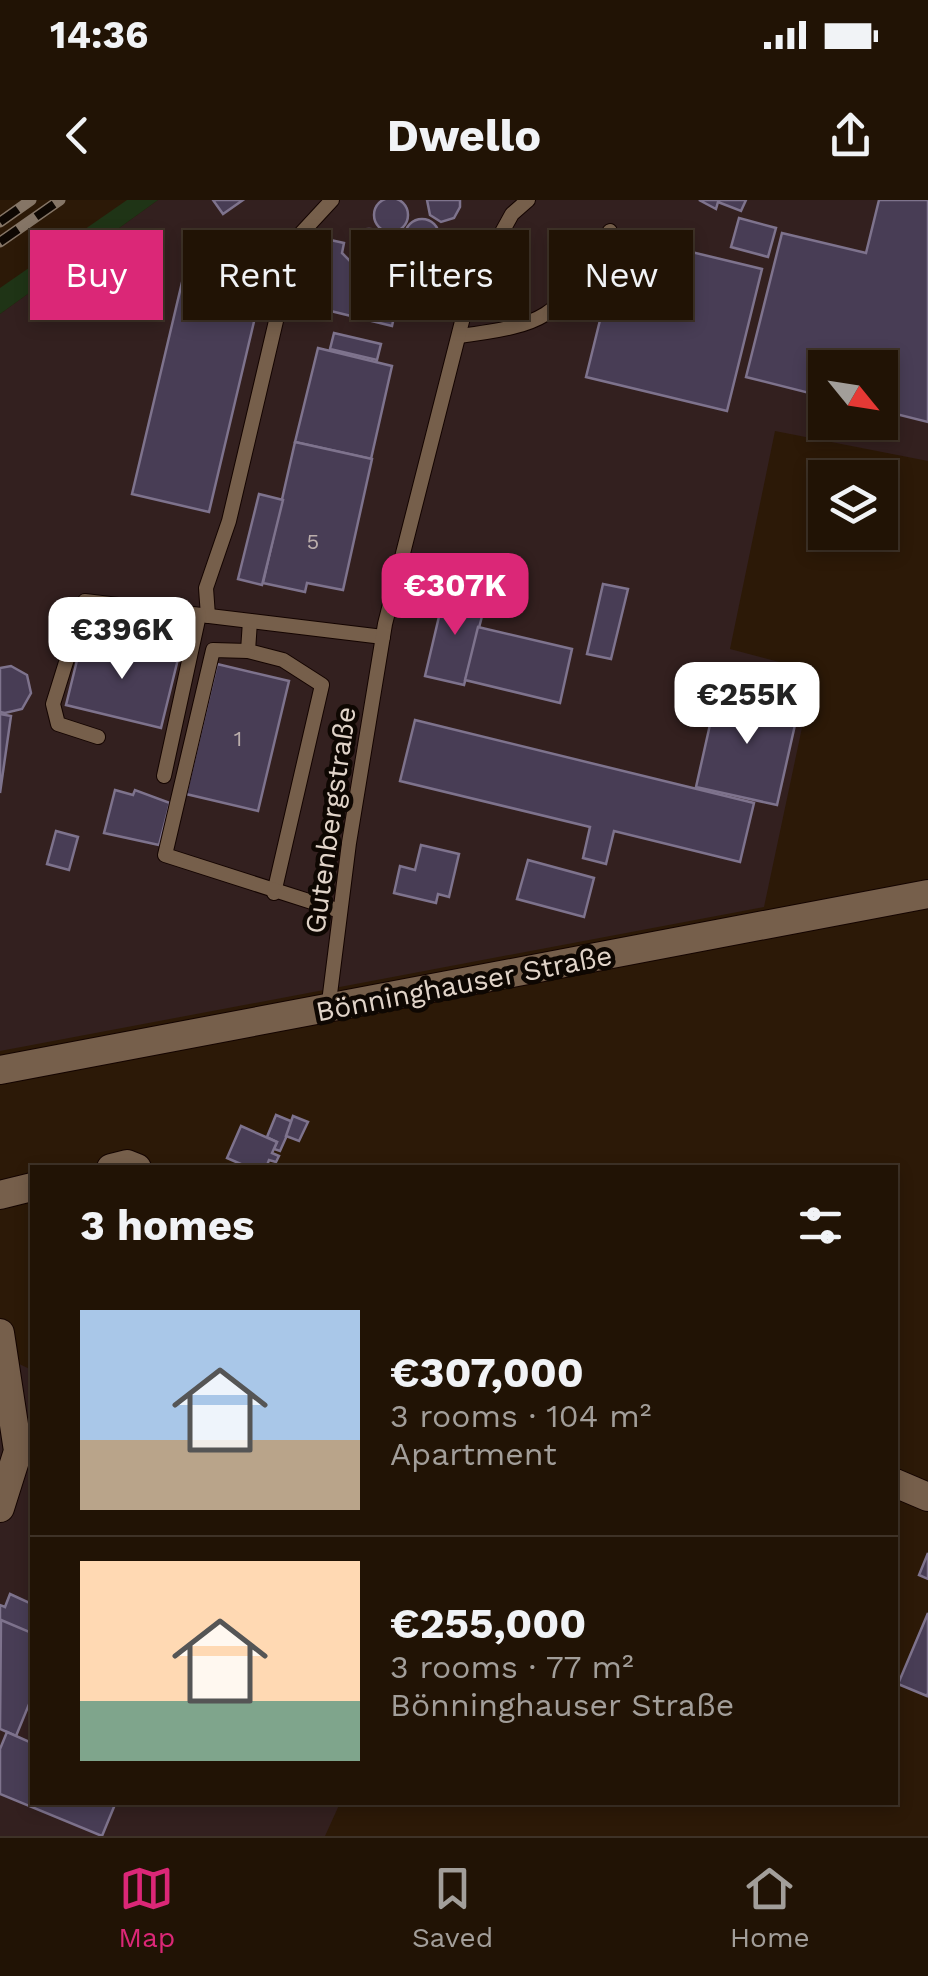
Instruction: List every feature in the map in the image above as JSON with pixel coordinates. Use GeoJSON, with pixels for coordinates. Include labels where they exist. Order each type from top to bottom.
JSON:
{"type":"FeatureCollection","features":[{"type":"Feature","properties":{"kind":"main road","name":"Bönninghauser Straße"},"geometry":{"type":"LineString","coordinates":[[0,1070],[928,894]]}},
{"type":"Feature","properties":{"kind":"main road"},"geometry":{"type":"LineString","coordinates":[[0,1195],[30,1188]]}},
{"type":"Feature","properties":{"kind":"main road"},"geometry":{"type":"LineString","coordinates":[[0,1333],[18,1451],[0,1508]]}},
{"type":"Feature","properties":{"kind":"main road"},"geometry":{"type":"LineString","coordinates":[[898,1484],[928,1496]]}},
{"type":"Feature","properties":{"kind":"lane"},"geometry":{"type":"LineString","coordinates":[[164,776],[204,616],[206,588],[229,522],[295,240],[332,200]]}},
{"type":"Feature","properties":{"kind":"lane","name":"Gutenbergstraße"},"geometry":{"type":"LineString","coordinates":[[328,1010],[382,637],[470,290],[512,214],[528,200]]}},
{"type":"Feature","properties":{"kind":"lane"},"geometry":{"type":"LineString","coordinates":[[459,336],[549,315]]}},
{"type":"Feature","properties":{"kind":"lane"},"geometry":{"type":"LineString","coordinates":[[98,737],[58,724],[53,704],[85,601],[382,637]]}},
{"type":"Feature","properties":{"kind":"lane"},"geometry":{"type":"LineString","coordinates":[[248,652],[250,621]]}},
{"type":"Feature","properties":{"kind":"lane"},"geometry":{"type":"LineString","coordinates":[[274,892],[322,685],[283,660],[213,650],[165,855],[274,892],[340,911]]}},
{"type":"Feature","properties":{"kind":"shaded area"},"geometry":{"type":"Polygon","coordinates":[[[158,200],[928,200],[928,461],[821,440],[898,440],[898,350],[808,350],[808,437],[775,431],[730,649],[814,671],[764,907],[0,1051],[0,314],[30,292],[30,320],[163,320],[163,230],[116,230],[158,200]]]}},
{"type":"Feature","properties":{"kind":"shaded area"},"geometry":{"type":"Polygon","coordinates":[[[0,1355],[30,1369],[30,1805],[339,1805],[325,1836],[0,1836],[0,1355]]]}},
{"type":"Feature","properties":{"kind":"green space"},"geometry":{"type":"Polygon","coordinates":[[[127,200],[158,200],[116,230],[84,230],[127,200]]]}},
{"type":"Feature","properties":{"kind":"green space"},"geometry":{"type":"Polygon","coordinates":[[[30,267],[30,292],[0,314],[0,288],[30,267]]]}},
{"type":"Feature","properties":{"kind":"building"},"geometry":{"type":"Polygon","coordinates":[[[391,198],[403,203],[406,221],[397,230],[379,227],[374,215],[379,203],[391,198]]]}},
{"type":"Feature","properties":{"kind":"building"},"geometry":{"type":"Polygon","coordinates":[[[213,200],[243,200],[223,214],[213,200]]]}},
{"type":"Feature","properties":{"kind":"building"},"geometry":{"type":"Polygon","coordinates":[[[427,200],[460,200],[460,207],[454,218],[441,222],[430,215],[427,200]]]}},
{"type":"Feature","properties":{"kind":"building"},"geometry":{"type":"Polygon","coordinates":[[[699,200],[746,200],[741,211],[718,202],[716,209],[699,200]]]}},
{"type":"Feature","properties":{"kind":"building"},"geometry":{"type":"Polygon","coordinates":[[[879,200],[928,200],[928,422],[898,414],[898,350],[808,350],[808,393],[746,377],[782,233],[866,253],[879,200]]]}},
{"type":"Feature","properties":{"kind":"building"},"geometry":{"type":"Polygon","coordinates":[[[739,218],[776,228],[768,257],[731,247],[739,218]]]}},
{"type":"Feature","properties":{"kind":"building"},"geometry":{"type":"Polygon","coordinates":[[[416,220],[434,224],[438,230],[406,230],[416,220]]]}},
{"type":"Feature","properties":{"kind":"building"},"geometry":{"type":"Polygon","coordinates":[[[331,240],[344,243],[342,253],[351,262],[351,316],[331,311],[331,240]]]}},
{"type":"Feature","properties":{"kind":"building"},"geometry":{"type":"Polygon","coordinates":[[[693,252],[762,269],[727,411],[586,377],[600,320],[693,320],[693,252]]]}},
{"type":"Feature","properties":{"kind":"building"},"geometry":{"type":"Polygon","coordinates":[[[183,278],[183,320],[254,320],[209,512],[132,494],[183,278]]]}},
{"type":"Feature","properties":{"kind":"building"},"geometry":{"type":"Polygon","coordinates":[[[367,320],[393,320],[392,326],[367,320]]]}},
{"type":"Feature","properties":{"kind":"building"},"geometry":{"type":"Polygon","coordinates":[[[334,333],[381,344],[377,360],[330,349],[334,333]]]}},
{"type":"Feature","properties":{"kind":"building"},"geometry":{"type":"Polygon","coordinates":[[[318,348],[392,366],[371,459],[295,442],[318,348]]]}},
{"type":"Feature","properties":{"kind":"building"},"geometry":{"type":"Polygon","coordinates":[[[295,442],[372,459],[343,590],[307,583],[305,592],[263,583],[295,442]]]}},
{"type":"Feature","properties":{"kind":"building"},"geometry":{"type":"Polygon","coordinates":[[[259,494],[283,500],[262,585],[238,579],[259,494]]]}},
{"type":"Feature","properties":{"kind":"building"},"geometry":{"type":"Polygon","coordinates":[[[603,584],[628,589],[611,659],[587,654],[603,584]]]}},
{"type":"Feature","properties":{"kind":"building"},"geometry":{"type":"Polygon","coordinates":[[[445,591],[486,601],[464,685],[425,676],[445,591]]]}},
{"type":"Feature","properties":{"kind":"building"},"geometry":{"type":"Polygon","coordinates":[[[478,627],[572,649],[560,703],[465,680],[478,627]]]}},
{"type":"Feature","properties":{"kind":"building"},"geometry":{"type":"Polygon","coordinates":[[[83,636],[178,659],[161,728],[66,705],[83,636]]]}},
{"type":"Feature","properties":{"kind":"building"},"geometry":{"type":"Polygon","coordinates":[[[217,664],[289,681],[258,811],[186,794],[217,664]]]}},
{"type":"Feature","properties":{"kind":"building"},"geometry":{"type":"Polygon","coordinates":[[[11,666],[27,675],[31,693],[22,709],[5,713],[0,712],[0,668],[11,666]]]}},
{"type":"Feature","properties":{"kind":"building"},"geometry":{"type":"Polygon","coordinates":[[[718,689],[799,707],[777,805],[696,787],[718,689]]]}},
{"type":"Feature","properties":{"kind":"building"},"geometry":{"type":"Polygon","coordinates":[[[0,714],[11,716],[0,793],[0,714]]]}},
{"type":"Feature","properties":{"kind":"building"},"geometry":{"type":"Polygon","coordinates":[[[415,720],[754,803],[740,862],[614,831],[606,864],[583,858],[590,827],[400,781],[415,720]]]}},
{"type":"Feature","properties":{"kind":"building"},"geometry":{"type":"Polygon","coordinates":[[[115,790],[133,795],[135,790],[170,803],[159,845],[104,833],[115,790]]]}},
{"type":"Feature","properties":{"kind":"building"},"geometry":{"type":"Polygon","coordinates":[[[56,831],[78,837],[69,870],[47,864],[56,831]]]}},
{"type":"Feature","properties":{"kind":"building"},"geometry":{"type":"Polygon","coordinates":[[[421,845],[459,854],[449,897],[438,894],[436,903],[394,893],[400,866],[415,870],[421,845]]]}},
{"type":"Feature","properties":{"kind":"building"},"geometry":{"type":"Polygon","coordinates":[[[528,860],[594,878],[584,917],[517,899],[528,860]]]}},
{"type":"Feature","properties":{"kind":"building"},"geometry":{"type":"Polygon","coordinates":[[[276,1115],[293,1122],[280,1151],[274,1149],[277,1142],[267,1137],[276,1115]]]}},
{"type":"Feature","properties":{"kind":"building"},"geometry":{"type":"Polygon","coordinates":[[[293,1116],[308,1122],[299,1141],[286,1136],[293,1116]]]}},
{"type":"Feature","properties":{"kind":"building"},"geometry":{"type":"Polygon","coordinates":[[[241,1126],[277,1142],[272,1153],[279,1156],[267,1165],[243,1165],[227,1158],[241,1126]]]}},
{"type":"Feature","properties":{"kind":"building"},"geometry":{"type":"Polygon","coordinates":[[[928,1553],[928,1579],[919,1575],[928,1553]]]}},
{"type":"Feature","properties":{"kind":"building"},"geometry":{"type":"Polygon","coordinates":[[[10,1594],[30,1603],[30,1632],[0,1623],[0,1605],[5,1607],[10,1594]]]}},
{"type":"Feature","properties":{"kind":"building"},"geometry":{"type":"Polygon","coordinates":[[[928,1613],[928,1693],[927,1696],[898,1684],[928,1613]]]}},
{"type":"Feature","properties":{"kind":"building"},"geometry":{"type":"Polygon","coordinates":[[[1,1620],[30,1632],[30,1702],[16,1736],[0,1729],[1,1620]]]}},
{"type":"Feature","properties":{"kind":"building"},"geometry":{"type":"Polygon","coordinates":[[[7,1732],[30,1742],[30,1805],[115,1805],[102,1836],[0,1794],[0,1749],[7,1732]]]}},
{"type":"Feature","properties":{"kind":"railway"},"geometry":{"type":"LineString","coordinates":[[0,222],[31,200]]}},
{"type":"Feature","properties":{"kind":"railway"},"geometry":{"type":"LineString","coordinates":[[0,242],[60,200]]}}]}
